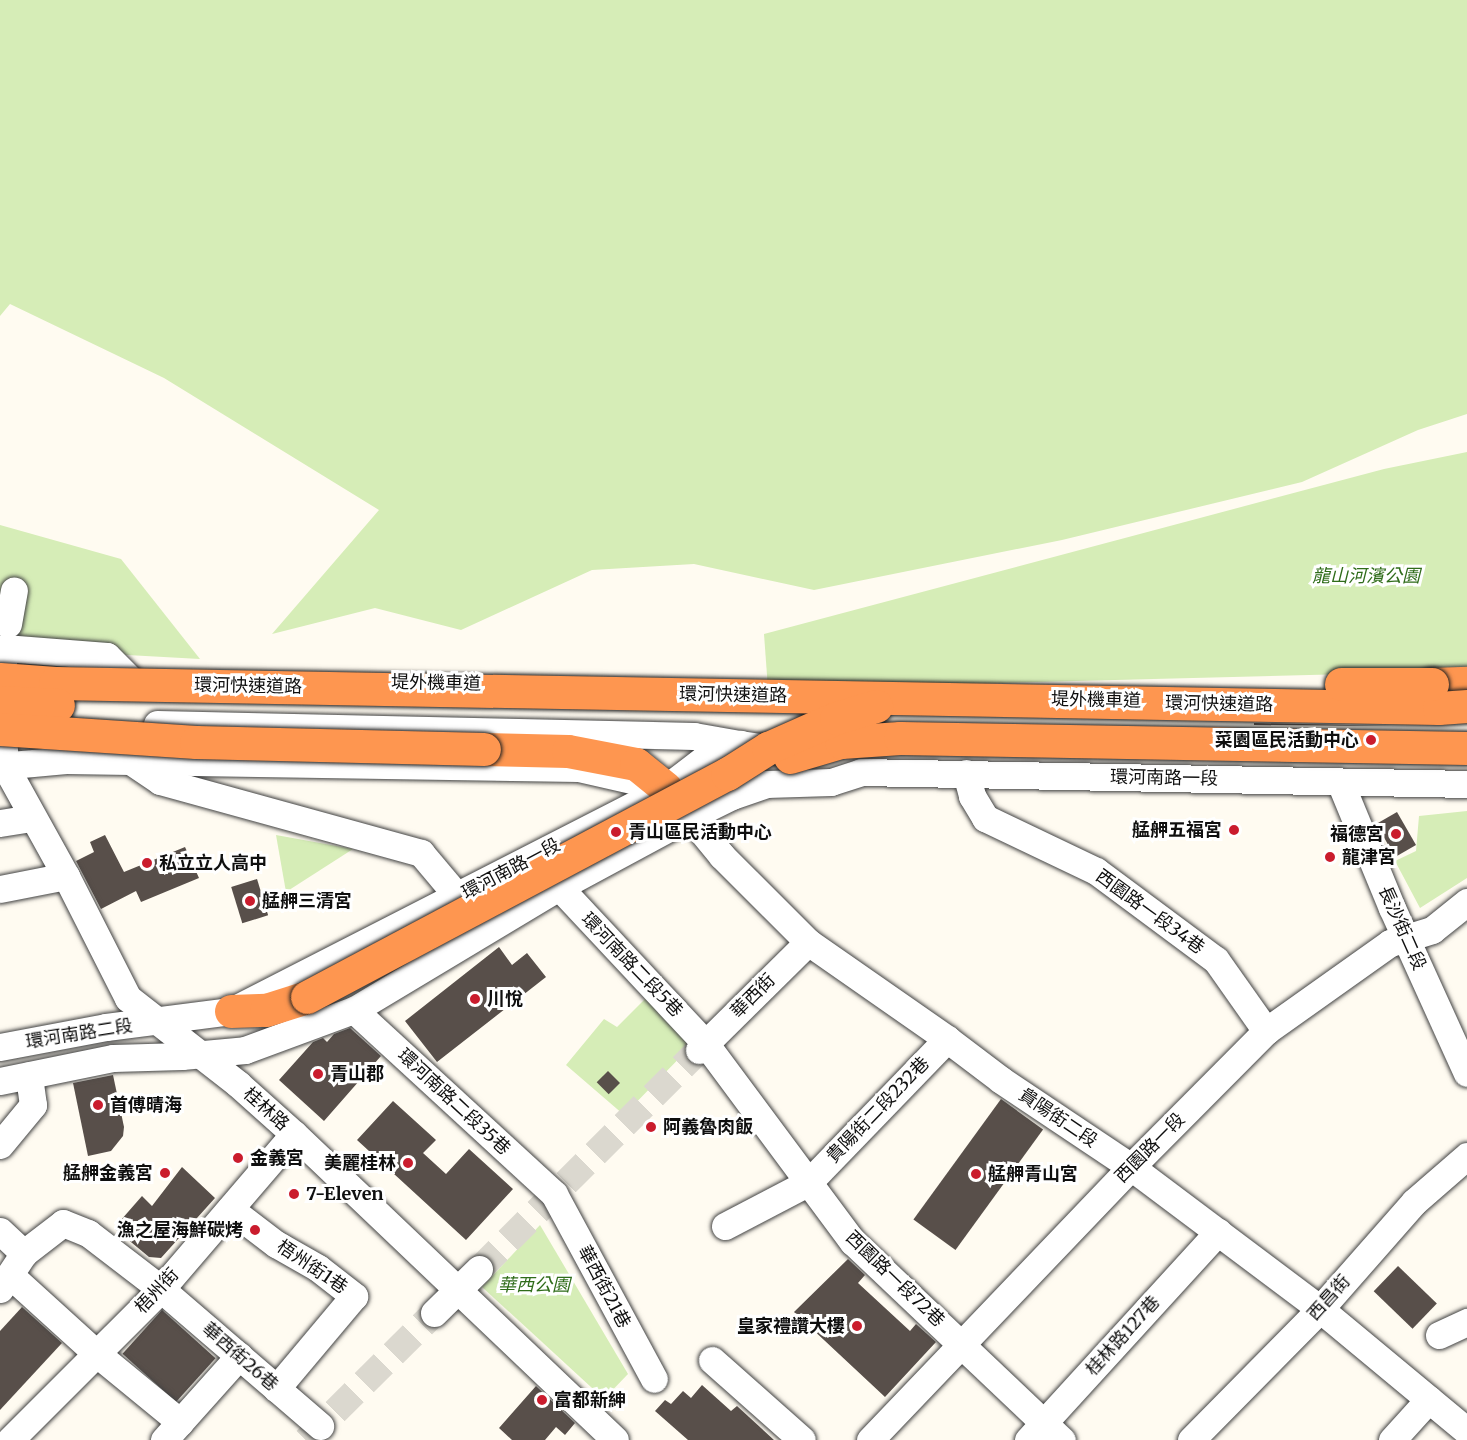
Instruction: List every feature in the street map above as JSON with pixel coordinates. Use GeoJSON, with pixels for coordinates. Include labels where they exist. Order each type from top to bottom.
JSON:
{"type":"FeatureCollection","features":[{"type":"Feature","properties":{"kind":"highway"},"geometry":{"type":"LineString","coordinates":[[231,1011],[266,1010],[307,997],[727,774],[768,748],[836,718],[952,684],[1007,678],[1317,684],[1467,682]]}},
{"type":"Feature","properties":{"kind":"highway","name":"環河快速道路"},"geometry":{"type":"LineString","coordinates":[[0,703],[126,684],[1415,707],[1467,704]]}},
{"type":"Feature","properties":{"kind":"highway","name":"環河快速道路"},"geometry":{"type":"LineString","coordinates":[[0,703],[1429,730],[1467,728]]}},
{"type":"Feature","properties":{"kind":"highway"},"geometry":{"type":"LineString","coordinates":[[0,703],[196,742],[568,751],[636,764],[666,788]]}},
{"type":"Feature","properties":{"kind":"highway"},"geometry":{"type":"LineString","coordinates":[[727,774],[841,742],[900,738],[1467,748]]}},
{"type":"Feature","properties":{"kind":"street"},"geometry":{"type":"LineString","coordinates":[[8,624],[14,591]]}},
{"type":"Feature","properties":{"kind":"street","name":"堤外機車道"},"geometry":{"type":"LineString","coordinates":[[0,703],[128,676],[659,688],[870,689],[931,684],[1414,690],[1467,688]]}},
{"type":"Feature","properties":{"kind":"street","name":"堤外機車道"},"geometry":{"type":"LineString","coordinates":[[870,689],[945,697],[1225,703],[1467,704]]}},
{"type":"Feature","properties":{"kind":"street"},"geometry":{"type":"LineString","coordinates":[[0,703],[12,721],[694,736],[740,744]]}},
{"type":"Feature","properties":{"kind":"street","name":"桂林路"},"geometry":{"type":"LineString","coordinates":[[0,703],[3,766],[66,876],[128,998],[294,1134],[615,1440]]}},
{"type":"Feature","properties":{"kind":"street","name":"環河南路一段"},"geometry":{"type":"LineString","coordinates":[[158,1023],[231,1011],[458,897],[666,788],[705,758],[740,744],[834,758],[861,772]]}},
{"type":"Feature","properties":{"kind":"street"},"geometry":{"type":"LineString","coordinates":[[3,766],[66,760],[579,768],[666,788]]}},
{"type":"Feature","properties":{"kind":"street"},"geometry":{"type":"LineString","coordinates":[[132,762],[160,781],[422,853],[458,897]]}},
{"type":"Feature","properties":{"kind":"street","name":"環河南路一段"},"geometry":{"type":"LineString","coordinates":[[200,1055],[245,1050],[354,1010],[560,887],[689,817],[732,796],[766,784],[831,782],[861,772],[1467,784]]}},
{"type":"Feature","properties":{"kind":"street","name":"西園路一段34巷"},"geometry":{"type":"LineString","coordinates":[[966,773],[972,796],[985,818],[1096,871],[1216,960],[1266,1031]]}},
{"type":"Feature","properties":{"kind":"street","name":"長沙街二段"},"geometry":{"type":"LineString","coordinates":[[1340,782],[1467,1073]]}},
{"type":"Feature","properties":{"kind":"street","name":"貴陽街二段"},"geometry":{"type":"LineString","coordinates":[[666,788],[722,856],[808,942],[947,1038],[1001,1080],[1131,1167],[1320,1310],[1467,1431]]}},
{"type":"Feature","properties":{"kind":"street"},"geometry":{"type":"LineString","coordinates":[[0,823],[32,818]]}},
{"type":"Feature","properties":{"kind":"street"},"geometry":{"type":"LineString","coordinates":[[0,889],[66,876]]}},
{"type":"Feature","properties":{"kind":"street","name":"環河南路二段5巷"},"geometry":{"type":"LineString","coordinates":[[560,887],[702,1047]]}},
{"type":"Feature","properties":{"kind":"street","name":"西園路一段"},"geometry":{"type":"LineString","coordinates":[[870,1440],[1131,1167],[1266,1031],[1390,943],[1432,930],[1467,902]]}},
{"type":"Feature","properties":{"kind":"street","name":"華西街"},"geometry":{"type":"LineString","coordinates":[[702,1047],[808,942]]}},
{"type":"Feature","properties":{"kind":"street","name":"環河南路二段35巷"},"geometry":{"type":"LineString","coordinates":[[354,1010],[554,1194]]}},
{"type":"Feature","properties":{"kind":"street","name":"環河南路二段"},"geometry":{"type":"LineString","coordinates":[[0,1047],[96,1029],[158,1023]]}},
{"type":"Feature","properties":{"kind":"street","name":"貴陽街二段232巷"},"geometry":{"type":"LineString","coordinates":[[725,1226],[808,1182],[947,1038]]}},
{"type":"Feature","properties":{"kind":"street","name":"西園路一段72巷"},"geometry":{"type":"LineString","coordinates":[[702,1047],[853,1242],[962,1344],[1044,1434]]}},
{"type":"Feature","properties":{"kind":"street","name":"環河南路二段"},"geometry":{"type":"LineString","coordinates":[[0,1081],[113,1058],[200,1055]]}},
{"type":"Feature","properties":{"kind":"street"},"geometry":{"type":"LineString","coordinates":[[0,1145],[33,1105],[29,1075]]}},
{"type":"Feature","properties":{"kind":"street","name":"梧州街"},"geometry":{"type":"LineString","coordinates":[[10,1440],[161,1288],[294,1134]]}},
{"type":"Feature","properties":{"kind":"street","name":"西昌街"},"geometry":{"type":"LineString","coordinates":[[1191,1440],[1320,1310],[1414,1202],[1467,1156]]}},
{"type":"Feature","properties":{"kind":"street","name":"華西街21巷"},"geometry":{"type":"LineString","coordinates":[[554,1194],[654,1379]]}},
{"type":"Feature","properties":{"kind":"street","name":"梧州街1巷"},"geometry":{"type":"LineString","coordinates":[[230,1209],[276,1244],[318,1268],[354,1296],[276,1389]]}},
{"type":"Feature","properties":{"kind":"street","name":"華西街26巷"},"geometry":{"type":"LineString","coordinates":[[11,1272],[63,1223],[88,1233],[161,1288],[320,1426]]}},
{"type":"Feature","properties":{"kind":"street"},"geometry":{"type":"LineString","coordinates":[[0,1231],[11,1272],[96,1353],[172,1431],[239,1356]]}},
{"type":"Feature","properties":{"kind":"street","name":"桂林路127巷"},"geometry":{"type":"LineString","coordinates":[[1044,1434],[1218,1232]]}},
{"type":"Feature","properties":{"kind":"street"},"geometry":{"type":"LineString","coordinates":[[434,1313],[479,1269]]}},
{"type":"Feature","properties":{"kind":"street"},"geometry":{"type":"LineString","coordinates":[[1439,1335],[1467,1322]]}},
{"type":"Feature","properties":{"kind":"street"},"geometry":{"type":"LineString","coordinates":[[712,1360],[802,1440]]}},
{"type":"Feature","properties":{"kind":"street"},"geometry":{"type":"LineString","coordinates":[[1392,1440],[1429,1399]]}},
{"type":"Feature","properties":{"kind":"green space"},"geometry":{"type":"Polygon","coordinates":[[[0,0],[1467,0],[1467,414],[1418,430],[1302,482],[1062,540],[814,590],[694,564],[592,570],[461,630],[375,608],[272,634],[379,510],[164,378],[10,304],[0,316],[0,0]]]}},
{"type":"Feature","properties":{"kind":"green space","name":"龍山河濱公園"},"geometry":{"type":"Polygon","coordinates":[[[1467,452],[1467,671],[768,689],[764,634],[1384,469],[1467,452]]]}},
{"type":"Feature","properties":{"kind":"green space"},"geometry":{"type":"Polygon","coordinates":[[[0,525],[121,559],[200,659],[0,648],[0,525]]]}},
{"type":"Feature","properties":{"kind":"green space"},"geometry":{"type":"Polygon","coordinates":[[[1467,811],[1467,878],[1420,908],[1395,861],[1416,851],[1419,816],[1467,811]]]}},
{"type":"Feature","properties":{"kind":"green space"},"geometry":{"type":"Polygon","coordinates":[[[276,835],[353,849],[286,892],[276,835]]]}},
{"type":"Feature","properties":{"kind":"green space"},"geometry":{"type":"Polygon","coordinates":[[[646,998],[695,1042],[624,1115],[566,1065],[604,1019],[617,1027],[646,998]]]}},
{"type":"Feature","properties":{"kind":"green space","name":"華西公園"},"geometry":{"type":"Polygon","coordinates":[[[540,1225],[628,1374],[604,1399],[482,1287],[540,1225]]]}},
{"type":"Feature","properties":{"kind":"building"},"geometry":{"type":"Polygon","coordinates":[[[1254,723],[1392,726],[1254,725],[1254,723]]]}},
{"type":"Feature","properties":{"kind":"building","name":"福德宮"},"geometry":{"type":"Polygon","coordinates":[[[1397,812],[1416,845],[1395,857],[1376,824],[1397,812]]]}},
{"type":"Feature","properties":{"kind":"building"},"geometry":{"type":"Polygon","coordinates":[[[105,835],[124,872],[185,847],[199,878],[141,902],[136,891],[101,909],[76,861],[94,852],[90,842],[105,835]]]}},
{"type":"Feature","properties":{"kind":"building","name":"艋舺三清宮"},"geometry":{"type":"Polygon","coordinates":[[[257,879],[268,915],[242,923],[231,887],[257,879]]]}},
{"type":"Feature","properties":{"kind":"building","name":"川悅"},"geometry":{"type":"Polygon","coordinates":[[[499,947],[512,965],[527,953],[546,977],[437,1062],[405,1021],[499,947]]]}},
{"type":"Feature","properties":{"kind":"building","name":"青山郡"},"geometry":{"type":"Polygon","coordinates":[[[350,1028],[381,1056],[324,1121],[279,1080],[313,1042],[323,1038],[327,1042],[334,1034],[350,1028]]]}},
{"type":"Feature","properties":{"kind":"building"},"geometry":{"type":"Polygon","coordinates":[[[608,1071],[620,1083],[609,1094],[597,1082],[608,1071]]]}},
{"type":"Feature","properties":{"kind":"building","name":"首傅晴海"},"geometry":{"type":"Polygon","coordinates":[[[113,1075],[124,1127],[123,1136],[111,1151],[88,1156],[73,1083],[113,1075]]]}},
{"type":"Feature","properties":{"kind":"building","name":"艋舺青山宮"},"geometry":{"type":"Polygon","coordinates":[[[1001,1099],[1043,1130],[955,1250],[913,1220],[1001,1099]]]}},
{"type":"Feature","properties":{"kind":"building","name":"美麗桂林"},"geometry":{"type":"Polygon","coordinates":[[[393,1101],[436,1140],[423,1153],[446,1174],[469,1149],[513,1189],[466,1240],[357,1140],[393,1101]]]}},
{"type":"Feature","properties":{"kind":"building"},"geometry":{"type":"Polygon","coordinates":[[[182,1167],[215,1198],[161,1258],[149,1257],[114,1228],[142,1196],[152,1206],[182,1167]]]}},
{"type":"Feature","properties":{"kind":"building","name":"皇家禮讚大樓"},"geometry":{"type":"Polygon","coordinates":[[[848,1259],[865,1275],[858,1283],[910,1331],[916,1324],[936,1342],[885,1397],[794,1312],[848,1259]]]}},
{"type":"Feature","properties":{"kind":"building"},"geometry":{"type":"Polygon","coordinates":[[[1398,1266],[1437,1304],[1413,1329],[1374,1291],[1398,1266]]]}},
{"type":"Feature","properties":{"kind":"building"},"geometry":{"type":"Polygon","coordinates":[[[22,1307],[62,1343],[0,1410],[0,1331],[22,1307]]]}},
{"type":"Feature","properties":{"kind":"building"},"geometry":{"type":"Polygon","coordinates":[[[162,1310],[216,1358],[176,1402],[123,1354],[162,1310]]]}},
{"type":"Feature","properties":{"kind":"building"},"geometry":{"type":"Polygon","coordinates":[[[702,1385],[731,1411],[737,1406],[774,1440],[688,1440],[655,1411],[665,1400],[671,1404],[683,1391],[691,1398],[702,1385]]]}},
{"type":"Feature","properties":{"kind":"building","name":"富都新紳"},"geometry":{"type":"Polygon","coordinates":[[[536,1386],[575,1423],[565,1435],[556,1427],[545,1440],[512,1440],[499,1428],[536,1386]]]}},
{"type":"Feature","properties":{"kind":"tunnel"},"geometry":{"type":"LineString","coordinates":[[479,1269],[699,1050]]}},
{"type":"Feature","properties":{"kind":"tunnel"},"geometry":{"type":"LineString","coordinates":[[306,1440],[434,1313]]}},
{"type":"Feature","properties":{"kind":"place","name":"菜園區民活動中心"},"geometry":{"type":"Point","coordinates":[1371,740]}},
{"type":"Feature","properties":{"kind":"place","name":"艋舺五福宮"},"geometry":{"type":"Point","coordinates":[1234,830]}},
{"type":"Feature","properties":{"kind":"place","name":"青山區民活動中心"},"geometry":{"type":"Point","coordinates":[616,832]}},
{"type":"Feature","properties":{"kind":"place","name":"福德宮"},"geometry":{"type":"Point","coordinates":[1396,834]}},
{"type":"Feature","properties":{"kind":"place","name":"龍津宮"},"geometry":{"type":"Point","coordinates":[1330,857]}},
{"type":"Feature","properties":{"kind":"place","name":"私立立人高中"},"geometry":{"type":"Point","coordinates":[147,863]}},
{"type":"Feature","properties":{"kind":"place","name":"艋舺三清宮"},"geometry":{"type":"Point","coordinates":[250,901]}},
{"type":"Feature","properties":{"kind":"place","name":"川悅"},"geometry":{"type":"Point","coordinates":[475,999]}},
{"type":"Feature","properties":{"kind":"place","name":"青山郡"},"geometry":{"type":"Point","coordinates":[318,1074]}},
{"type":"Feature","properties":{"kind":"place","name":"首傅晴海"},"geometry":{"type":"Point","coordinates":[98,1105]}},
{"type":"Feature","properties":{"kind":"place","name":"阿義魯肉飯"},"geometry":{"type":"Point","coordinates":[651,1127]}},
{"type":"Feature","properties":{"kind":"place","name":"金義宮"},"geometry":{"type":"Point","coordinates":[238,1158]}},
{"type":"Feature","properties":{"kind":"place","name":"美麗桂林"},"geometry":{"type":"Point","coordinates":[408,1163]}},
{"type":"Feature","properties":{"kind":"place","name":"艋舺金義宮"},"geometry":{"type":"Point","coordinates":[165,1173]}},
{"type":"Feature","properties":{"kind":"place","name":"艋舺青山宮"},"geometry":{"type":"Point","coordinates":[976,1174]}},
{"type":"Feature","properties":{"kind":"place","name":"7-Eleven"},"geometry":{"type":"Point","coordinates":[294,1194]}},
{"type":"Feature","properties":{"kind":"place","name":"漁之屋海鮮碳烤"},"geometry":{"type":"Point","coordinates":[255,1230]}},
{"type":"Feature","properties":{"kind":"place","name":"皇家禮讚大樓"},"geometry":{"type":"Point","coordinates":[857,1326]}},
{"type":"Feature","properties":{"kind":"place","name":"富都新紳"},"geometry":{"type":"Point","coordinates":[542,1400]}}]}
